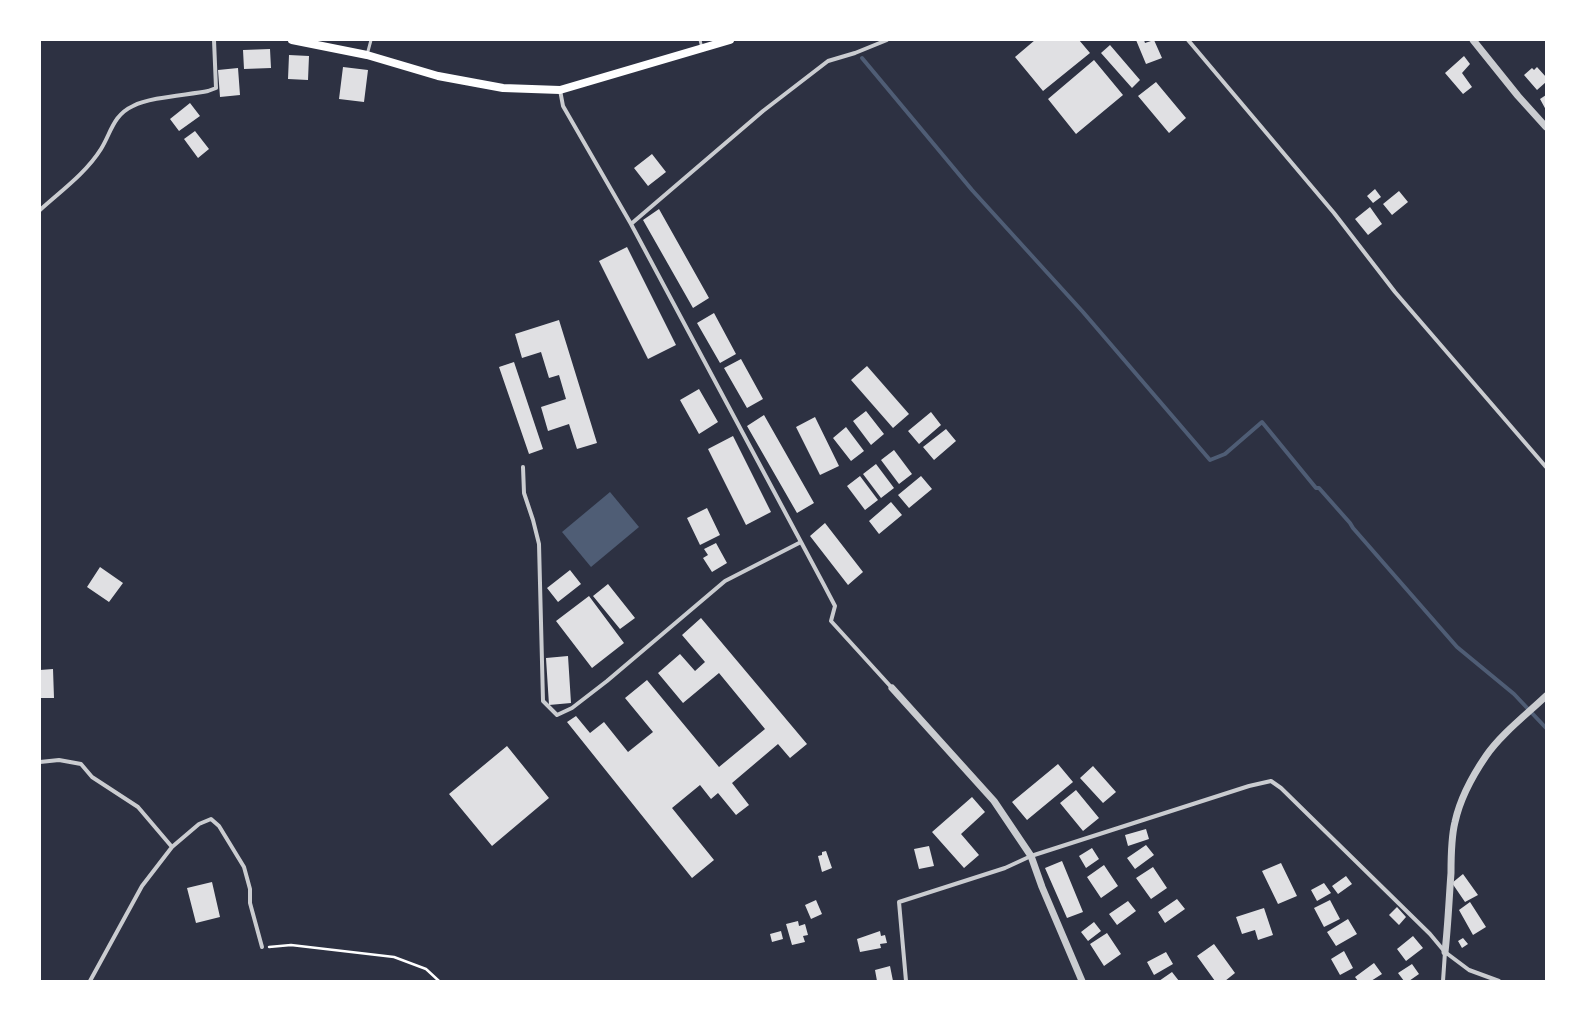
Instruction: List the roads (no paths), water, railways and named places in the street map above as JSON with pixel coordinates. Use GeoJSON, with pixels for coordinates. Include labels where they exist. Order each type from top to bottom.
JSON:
{"type":"FeatureCollection","features":[{"type":"Feature","properties":{"kind":"main road"},"geometry":{"type":"LineString","coordinates":[[292,40],[367,55],[438,76],[496,87],[560,90],[701,44],[730,40]]}},
{"type":"Feature","properties":{"kind":"street"},"geometry":{"type":"LineString","coordinates":[[40,210],[83,171],[101,149],[114,122],[132,106],[149,101],[208,91],[216,88],[214,40]]}},
{"type":"Feature","properties":{"kind":"street"},"geometry":{"type":"LineString","coordinates":[[631,224],[763,111],[828,61],[855,53],[887,40]]}},
{"type":"Feature","properties":{"kind":"street"},"geometry":{"type":"LineString","coordinates":[[1188,40],[1334,213],[1395,292],[1546,467]]}},
{"type":"Feature","properties":{"kind":"street"},"geometry":{"type":"LineString","coordinates":[[1474,40],[1518,96],[1546,127]]}},
{"type":"Feature","properties":{"kind":"street"},"geometry":{"type":"LineString","coordinates":[[560,90],[563,106],[631,224],[835,606],[831,621],[994,801],[1032,856],[1042,888],[1082,981]]}},
{"type":"Feature","properties":{"kind":"street"},"geometry":{"type":"LineString","coordinates":[[523,467],[524,493],[539,544],[543,701],[557,715],[572,708],[607,681],[725,581],[802,542]]}},
{"type":"Feature","properties":{"kind":"street"},"geometry":{"type":"LineString","coordinates":[[1443,981],[1449,917],[1452,844],[1454,824],[1458,809],[1468,787],[1486,755],[1507,732],[1546,696]]}},
{"type":"Feature","properties":{"kind":"street"},"geometry":{"type":"LineString","coordinates":[[40,762],[59,760],[81,764],[92,777],[138,807],[172,848]]}},
{"type":"Feature","properties":{"kind":"street"},"geometry":{"type":"LineString","coordinates":[[906,981],[899,902],[1006,868],[1032,856],[1271,780],[1430,934],[1445,952],[1469,970],[1499,981]]}},
{"type":"Feature","properties":{"kind":"street"},"geometry":{"type":"LineString","coordinates":[[90,981],[142,886],[172,848],[199,824],[211,819],[219,826],[244,867],[250,889],[250,903],[262,947]]}},
{"type":"Feature","properties":{"kind":"lane"},"geometry":{"type":"LineString","coordinates":[[367,55],[371,40]]}},
{"type":"Feature","properties":{"kind":"water"},"geometry":{"type":"Polygon","coordinates":[[[610,492],[639,527],[591,567],[562,532],[610,492]]]}},
{"type":"Feature","properties":{"kind":"waterway"},"geometry":{"type":"LineString","coordinates":[[862,58],[972,190],[1083,312],[1210,460],[1225,454],[1262,422],[1316,488],[1319,488],[1457,647],[1514,694],[1546,728]]}}]}
